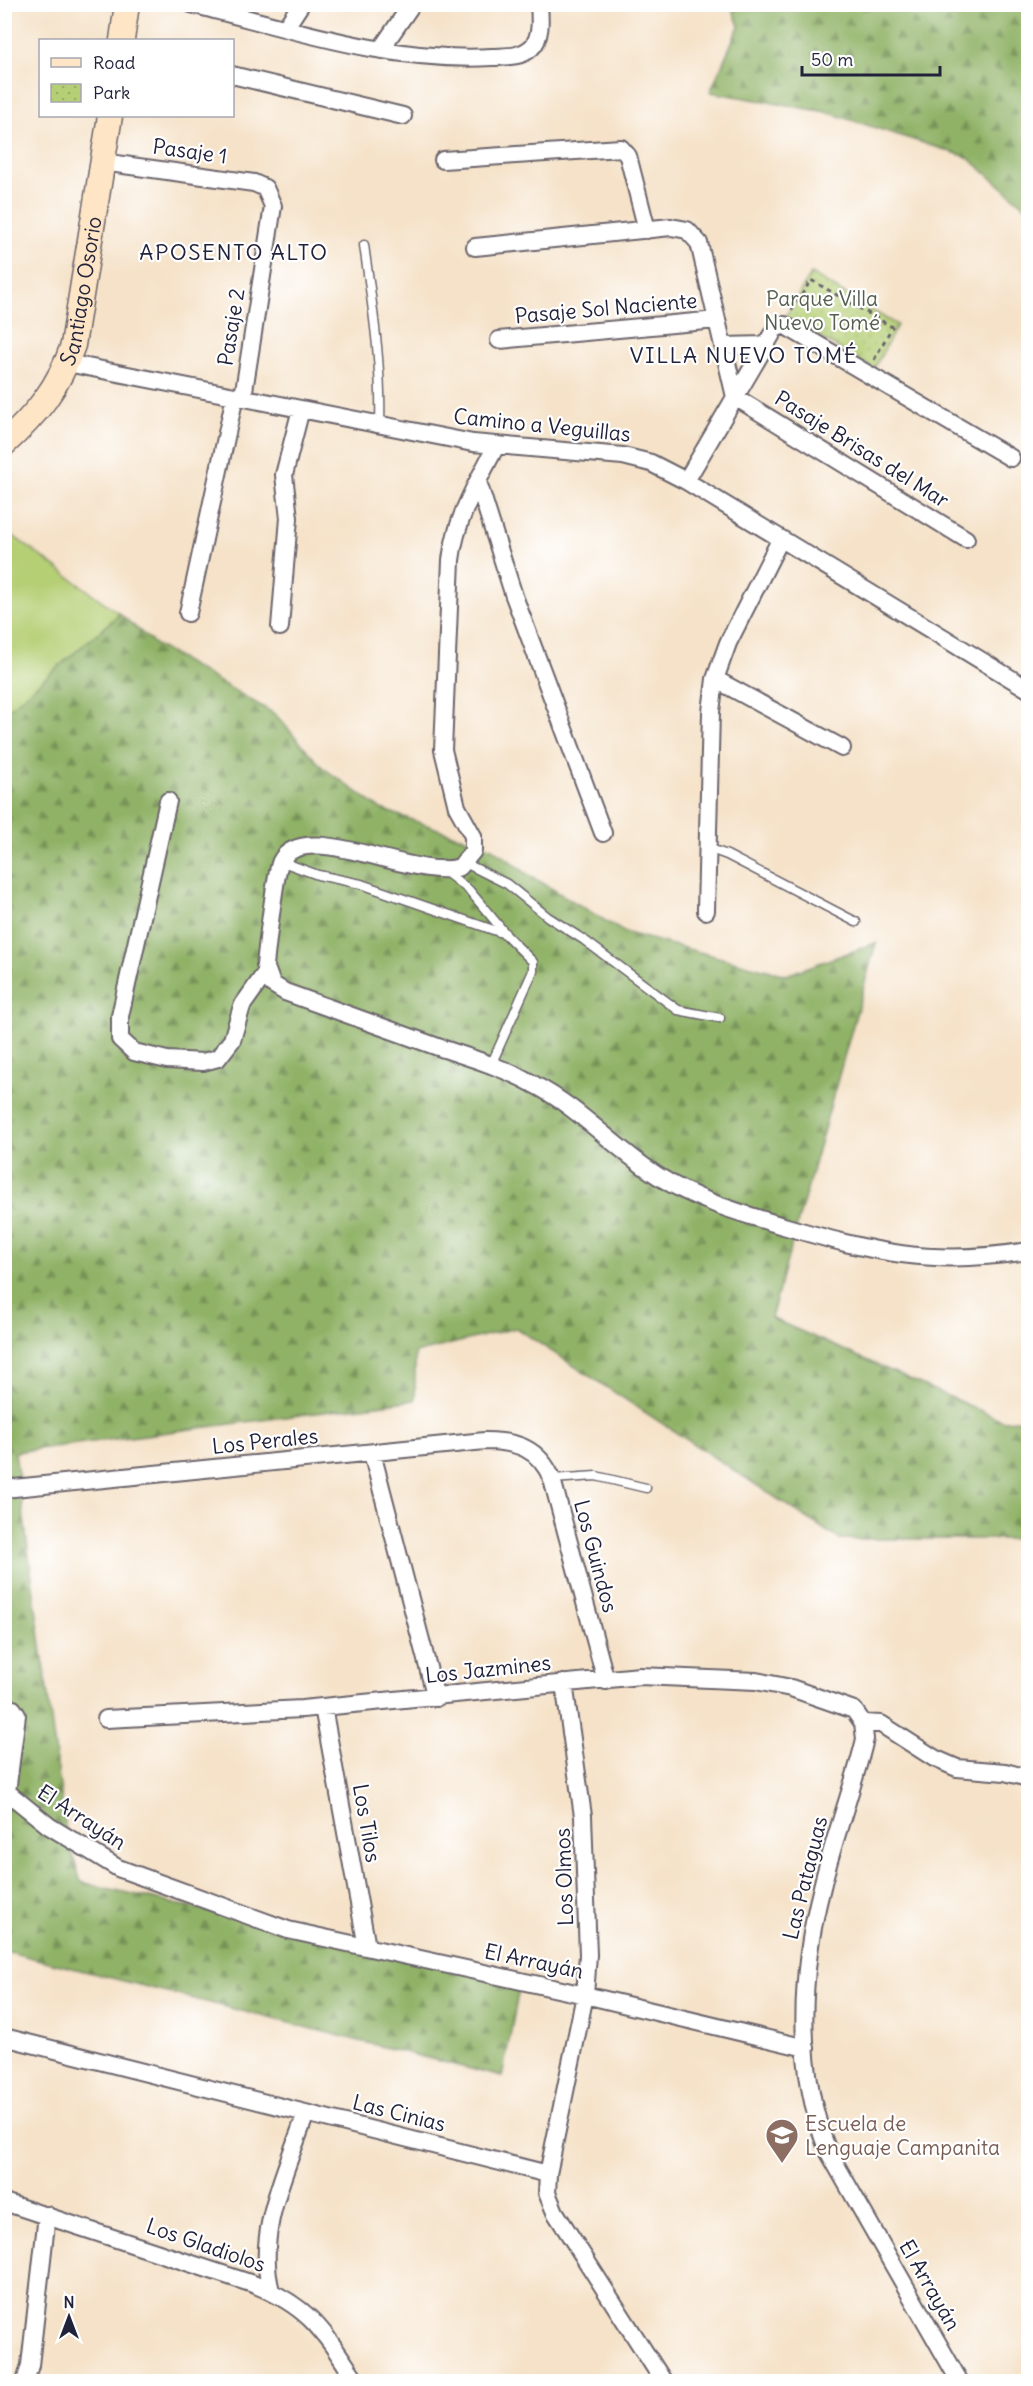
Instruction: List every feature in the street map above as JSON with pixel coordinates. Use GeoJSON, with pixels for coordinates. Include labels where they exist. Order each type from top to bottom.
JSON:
{"type":"FeatureCollection","features":[{"type":"Feature","properties":{"kind":"street"},"geometry":{"type":"LineString","coordinates":[[122,39],[127,4]]}},
{"type":"Feature","properties":{"kind":"street"},"geometry":{"type":"LineString","coordinates":[[191,4],[381,49],[440,58],[519,55],[530,49],[538,39],[539,4]]}},
{"type":"Feature","properties":{"kind":"street"},"geometry":{"type":"LineString","coordinates":[[286,27],[301,4]]}},
{"type":"Feature","properties":{"kind":"street"},"geometry":{"type":"LineString","coordinates":[[381,49],[412,4]]}},
{"type":"Feature","properties":{"kind":"street"},"geometry":{"type":"LineString","coordinates":[[234,75],[403,116]]}},
{"type":"Feature","properties":{"kind":"street","name":"Santiago Osorio"},"geometry":{"type":"LineString","coordinates":[[4,444],[44,403],[67,363],[81,306],[110,117]]}},
{"type":"Feature","properties":{"kind":"street"},"geometry":{"type":"LineString","coordinates":[[443,160],[618,148],[624,150],[647,230]]}},
{"type":"Feature","properties":{"kind":"street","name":"Pasaje 1"},"geometry":{"type":"LineString","coordinates":[[102,162],[254,183],[269,193]]}},
{"type":"Feature","properties":{"kind":"street","name":"Pasaje 2"},"geometry":{"type":"LineString","coordinates":[[188,613],[239,397],[273,206],[269,193]]}},
{"type":"Feature","properties":{"kind":"street"},"geometry":{"type":"LineString","coordinates":[[475,247],[679,228],[696,238],[735,397]]}},
{"type":"Feature","properties":{"kind":"street","name":"Pasaje Sol Naciente"},"geometry":{"type":"LineString","coordinates":[[499,340],[717,320]]}},
{"type":"Feature","properties":{"kind":"street"},"geometry":{"type":"LineString","coordinates":[[686,481],[765,345],[777,327],[788,326],[870,368],[1011,458]]}},
{"type":"Feature","properties":{"kind":"street"},"geometry":{"type":"LineString","coordinates":[[723,346],[765,345]]}},
{"type":"Feature","properties":{"kind":"street","name":"Camino a Veguillas"},"geometry":{"type":"LineString","coordinates":[[67,363],[496,446],[623,456],[651,463],[686,481],[1029,689]]}},
{"type":"Feature","properties":{"kind":"street","name":"Pasaje Brisas del Mar"},"geometry":{"type":"LineString","coordinates":[[735,397],[966,539]]}},
{"type":"Feature","properties":{"kind":"street"},"geometry":{"type":"LineString","coordinates":[[280,627],[289,518],[284,475],[301,409]]}},
{"type":"Feature","properties":{"kind":"street"},"geometry":{"type":"LineString","coordinates":[[168,801],[120,1016],[120,1039],[134,1052],[167,1060],[203,1062],[218,1058],[232,1040],[242,1006],[266,972],[280,861],[294,849],[318,844],[373,855],[404,866],[442,870],[454,869],[465,863],[474,844],[457,807],[447,770],[442,730],[453,548],[461,517],[496,446]]}},
{"type":"Feature","properties":{"kind":"street"},"geometry":{"type":"LineString","coordinates":[[478,482],[514,596],[603,833]]}},
{"type":"Feature","properties":{"kind":"street"},"geometry":{"type":"LineString","coordinates":[[706,911],[711,712],[715,679],[728,643],[780,540]]}},
{"type":"Feature","properties":{"kind":"street"},"geometry":{"type":"LineString","coordinates":[[715,679],[842,748]]}},
{"type":"Feature","properties":{"kind":"street"},"geometry":{"type":"LineString","coordinates":[[266,972],[272,984],[285,992],[491,1065],[551,1094],[655,1174],[694,1196],[725,1209],[897,1256],[952,1259],[1029,1251]]}},
{"type":"Feature","properties":{"kind":"street","name":"Los Perales"},"geometry":{"type":"LineString","coordinates":[[4,1489],[485,1441],[512,1442],[529,1449]]}},
{"type":"Feature","properties":{"kind":"street","name":"Los Guindos"},"geometry":{"type":"LineString","coordinates":[[529,1449],[543,1462],[552,1479],[606,1681]]}},
{"type":"Feature","properties":{"kind":"street"},"geometry":{"type":"LineString","coordinates":[[372,1453],[436,1698]]}},
{"type":"Feature","properties":{"kind":"street","name":"Los Jazmines"},"geometry":{"type":"LineString","coordinates":[[106,1719],[323,1707],[436,1698],[640,1676],[756,1681],[801,1691],[847,1706],[863,1723]]}},
{"type":"Feature","properties":{"kind":"street","name":"Los Olmos"},"geometry":{"type":"LineString","coordinates":[[548,2174],[585,1995],[589,1922],[584,1816],[564,1683]]}},
{"type":"Feature","properties":{"kind":"street","name":"Los Tilos"},"geometry":{"type":"LineString","coordinates":[[323,1707],[367,1947]]}},
{"type":"Feature","properties":{"kind":"street","name":"El Arrayán"},"geometry":{"type":"LineString","coordinates":[[4,1708],[13,1709],[16,1715],[7,1792],[49,1827],[73,1839],[98,1858],[129,1872],[288,1930],[585,1995],[806,2048],[812,2103],[828,2151],[960,2382]]}},
{"type":"Feature","properties":{"kind":"street"},"geometry":{"type":"LineString","coordinates":[[863,1723],[881,1724],[934,1758],[957,1768],[1026,1777]]}},
{"type":"Feature","properties":{"kind":"street","name":"Las Pataguas"},"geometry":{"type":"LineString","coordinates":[[806,2048],[808,1966],[816,1909],[863,1747],[863,1723]]}},
{"type":"Feature","properties":{"kind":"street","name":"Las Cinias"},"geometry":{"type":"LineString","coordinates":[[4,2037],[548,2174]]}},
{"type":"Feature","properties":{"kind":"street"},"geometry":{"type":"LineString","coordinates":[[271,2291],[265,2262],[267,2231],[306,2113]]}},
{"type":"Feature","properties":{"kind":"street"},"geometry":{"type":"LineString","coordinates":[[548,2174],[547,2193],[555,2212],[664,2382]]}},
{"type":"Feature","properties":{"kind":"street","name":"Los Gladiolos"},"geometry":{"type":"LineString","coordinates":[[4,2202],[271,2291],[296,2305],[313,2320],[357,2382]]}},
{"type":"Feature","properties":{"kind":"street"},"geometry":{"type":"LineString","coordinates":[[25,2382],[30,2365],[47,2215]]}},
{"type":"Feature","properties":{"kind":"lane"},"geometry":{"type":"LineString","coordinates":[[364,245],[376,338],[381,398],[380,424]]}},
{"type":"Feature","properties":{"kind":"lane"},"geometry":{"type":"LineString","coordinates":[[708,848],[727,855],[856,922]]}},
{"type":"Feature","properties":{"kind":"lane"},"geometry":{"type":"LineString","coordinates":[[280,861],[318,875],[362,884],[506,934]]}},
{"type":"Feature","properties":{"kind":"lane"},"geometry":{"type":"LineString","coordinates":[[465,863],[507,884],[548,918],[584,940],[678,1010],[720,1018]]}},
{"type":"Feature","properties":{"kind":"lane"},"geometry":{"type":"LineString","coordinates":[[442,870],[469,890],[533,962],[533,971],[491,1065]]}},
{"type":"Feature","properties":{"kind":"lane"},"geometry":{"type":"LineString","coordinates":[[552,1479],[596,1476],[646,1488]]}},
{"type":"Feature","properties":{"kind":"path"},"geometry":{"type":"LineString","coordinates":[[794,316],[790,314],[811,280],[892,327],[870,368],[863,357]]}},
{"type":"Feature","properties":{"kind":"green space"},"geometry":{"type":"Polygon","coordinates":[[[731,5],[1028,5],[1028,209],[967,157],[826,112],[710,92],[739,26],[731,5]]]}},
{"type":"Feature","properties":{"kind":"green space","name":"Parque Villa Nuevo Tomé"},"geometry":{"type":"Polygon","coordinates":[[[811,274],[897,325],[874,369],[785,317],[811,274]]]}},
{"type":"Feature","properties":{"kind":"green space"},"geometry":{"type":"Polygon","coordinates":[[[5,530],[120,614],[5,713],[5,530]]]}},
{"type":"Feature","properties":{"kind":"green space"},"geometry":{"type":"Polygon","coordinates":[[[120,614],[156,645],[275,714],[322,767],[381,809],[492,848],[529,875],[624,932],[786,975],[876,943],[771,1318],[1004,1421],[1028,1419],[1028,1539],[839,1539],[516,1328],[415,1353],[415,1400],[15,1452],[67,1838],[81,1882],[520,1984],[502,2077],[5,1951],[4,713],[120,614]]]}},
{"type":"Feature","properties":{"kind":"place","name":"Escuela de Lenguaje Campanita"},"geometry":{"type":"Point","coordinates":[782,2164]}},
{"type":"Feature","properties":{"kind":"district","name":"APOSENTO ALTO"},"geometry":{"type":"Point","coordinates":[234,252]}},
{"type":"Feature","properties":{"kind":"district","name":"VILLA NUEVO TOMÉ"},"geometry":{"type":"Point","coordinates":[744,355]}}]}
